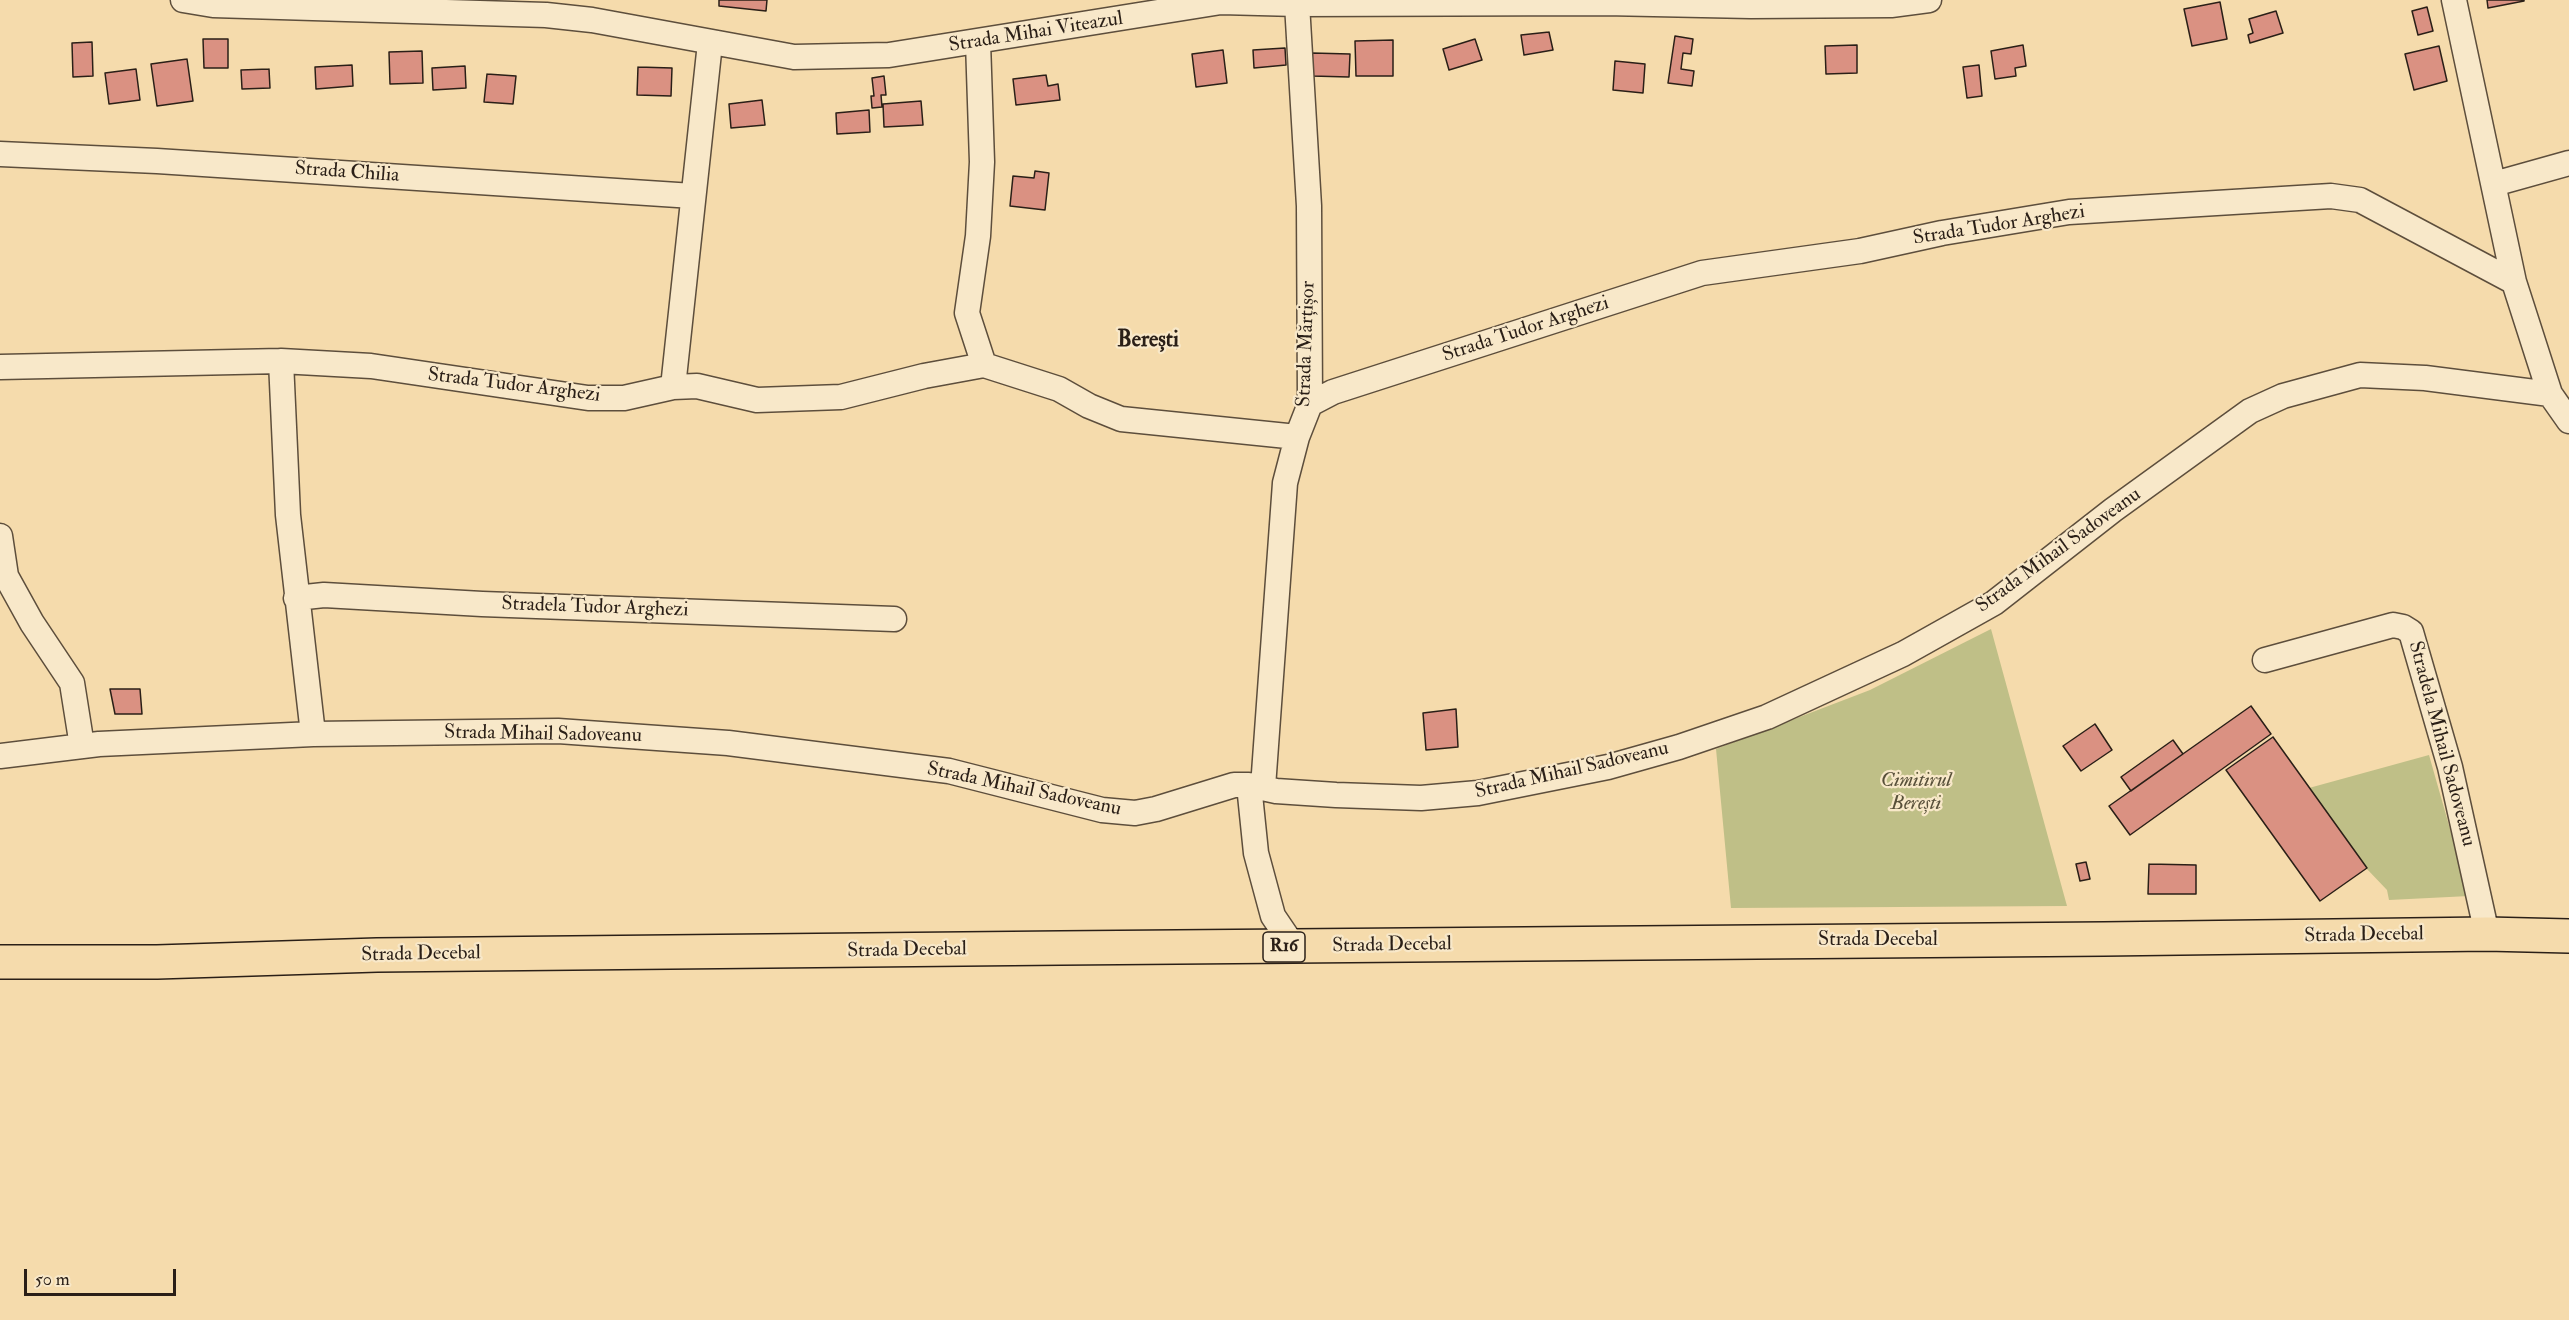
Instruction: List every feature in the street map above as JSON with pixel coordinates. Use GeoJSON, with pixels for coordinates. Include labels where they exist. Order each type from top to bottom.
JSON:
{"type":"FeatureCollection","features":[{"type":"Feature","properties":{"kind":"main road","name":"Strada Decebal"},"geometry":{"type":"LineString","coordinates":[[0,962],[157,962],[388,955],[2487,934],[2569,936]]}},
{"type":"Feature","properties":{"kind":"street","name":"Strada Mihai Viteazul"},"geometry":{"type":"LineString","coordinates":[[183,0],[225,6],[546,15],[592,20],[794,57],[890,56],[1221,2],[1297,4],[1605,3],[1751,6],[1891,5],[1929,0]]}},
{"type":"Feature","properties":{"kind":"street"},"geometry":{"type":"LineString","coordinates":[[2454,0],[2514,282],[2550,394],[2569,421]]}},
{"type":"Feature","properties":{"kind":"street","name":"Strada Mărțișor"},"geometry":{"type":"LineString","coordinates":[[1294,947],[1273,916],[1256,853],[1256,786],[1285,483],[1297,437],[1310,404],[1309,206],[1297,4]]}},
{"type":"Feature","properties":{"kind":"street"},"geometry":{"type":"LineString","coordinates":[[978,42],[982,162],[978,236],[967,313],[984,365]]}},
{"type":"Feature","properties":{"kind":"street"},"geometry":{"type":"LineString","coordinates":[[673,387],[711,43]]}},
{"type":"Feature","properties":{"kind":"street","name":"Strada Chilia"},"geometry":{"type":"LineString","coordinates":[[0,154],[180,162],[693,196]]}},
{"type":"Feature","properties":{"kind":"street"},"geometry":{"type":"LineString","coordinates":[[2494,184],[2569,163]]}},
{"type":"Feature","properties":{"kind":"street","name":"Strada Tudor Arghezi"},"geometry":{"type":"LineString","coordinates":[[1310,404],[1333,392],[1702,273],[1860,251],[1942,233],[2069,212],[2204,202],[2341,197],[2360,200],[2514,282]]}},
{"type":"Feature","properties":{"kind":"street"},"geometry":{"type":"LineString","coordinates":[[281,361],[288,515],[296,598],[314,734]]}},
{"type":"Feature","properties":{"kind":"street","name":"Strada Tudor Arghezi"},"geometry":{"type":"LineString","coordinates":[[0,367],[281,361],[371,366],[588,398],[624,398],[673,387],[697,386],[757,400],[841,397],[924,376],[984,365],[1059,389],[1089,406],[1121,419],[1297,437]]}},
{"type":"Feature","properties":{"kind":"street","name":"Strada Mihail Sadoveanu"},"geometry":{"type":"LineString","coordinates":[[0,756],[82,746],[314,734],[558,731],[728,743],[949,771],[1102,810],[1135,813],[1156,809],[1214,789],[1256,786],[1276,791],[1411,797],[1478,794],[1608,767],[1679,747],[1767,717],[1903,654],[1994,603],[2113,510],[2250,411],[2283,396],[2360,375],[2425,378],[2550,394]]}},
{"type":"Feature","properties":{"kind":"street"},"geometry":{"type":"LineString","coordinates":[[0,536],[3,576],[72,683],[82,746]]}},
{"type":"Feature","properties":{"kind":"street","name":"Stradela Tudor Arghezi"},"geometry":{"type":"LineString","coordinates":[[296,598],[324,595],[482,604],[894,619]]}},
{"type":"Feature","properties":{"kind":"street","name":"Stradela Mihail Sadoveanu"},"geometry":{"type":"LineString","coordinates":[[2265,660],[2393,626],[2403,627],[2411,632],[2450,767],[2487,934]]}},
{"type":"Feature","properties":{"kind":"green space","name":"Cimitirul Berești"},"geometry":{"type":"Polygon","coordinates":[[[1991,629],[2067,906],[1731,908],[1716,749],[1870,690],[1991,629]]]}},
{"type":"Feature","properties":{"kind":"green space"},"geometry":{"type":"Polygon","coordinates":[[[2429,755],[2469,896],[2389,900],[2387,890],[2366,868],[2309,788],[2429,755]]]}},
{"type":"Feature","properties":{"kind":"building"},"geometry":{"type":"Polygon","coordinates":[[[719,0],[767,0],[766,11],[719,6],[719,0]]]}},
{"type":"Feature","properties":{"kind":"building"},"geometry":{"type":"Polygon","coordinates":[[[2487,0],[2524,0],[2524,1],[2488,8],[2487,0]]]}},
{"type":"Feature","properties":{"kind":"building"},"geometry":{"type":"Polygon","coordinates":[[[2220,2],[2227,39],[2192,46],[2184,9],[2220,2]]]}},
{"type":"Feature","properties":{"kind":"building"},"geometry":{"type":"Polygon","coordinates":[[[2427,7],[2433,31],[2418,35],[2412,11],[2427,7]]]}},
{"type":"Feature","properties":{"kind":"building"},"geometry":{"type":"Polygon","coordinates":[[[2276,11],[2283,33],[2250,43],[2248,35],[2253,33],[2249,19],[2276,11]]]}},
{"type":"Feature","properties":{"kind":"building"},"geometry":{"type":"Polygon","coordinates":[[[1549,32],[1553,50],[1524,55],[1521,35],[1549,32]]]}},
{"type":"Feature","properties":{"kind":"building"},"geometry":{"type":"Polygon","coordinates":[[[1675,36],[1693,39],[1691,54],[1683,53],[1681,69],[1694,71],[1692,86],[1668,83],[1675,36]]]}},
{"type":"Feature","properties":{"kind":"building"},"geometry":{"type":"Polygon","coordinates":[[[203,39],[228,39],[228,68],[204,68],[203,39]]]}},
{"type":"Feature","properties":{"kind":"building"},"geometry":{"type":"Polygon","coordinates":[[[1475,39],[1482,60],[1449,70],[1443,49],[1475,39]]]}},
{"type":"Feature","properties":{"kind":"building"},"geometry":{"type":"Polygon","coordinates":[[[1393,40],[1393,76],[1356,76],[1355,41],[1393,40]]]}},
{"type":"Feature","properties":{"kind":"building"},"geometry":{"type":"Polygon","coordinates":[[[92,42],[93,76],[73,77],[72,43],[92,42]]]}},
{"type":"Feature","properties":{"kind":"building"},"geometry":{"type":"Polygon","coordinates":[[[1857,45],[1857,73],[1826,74],[1825,46],[1857,45]]]}},
{"type":"Feature","properties":{"kind":"building"},"geometry":{"type":"Polygon","coordinates":[[[2023,45],[2026,66],[2015,68],[2016,76],[1995,79],[1991,51],[2023,45]]]}},
{"type":"Feature","properties":{"kind":"building"},"geometry":{"type":"Polygon","coordinates":[[[2439,46],[2447,81],[2414,90],[2405,54],[2439,46]]]}},
{"type":"Feature","properties":{"kind":"building"},"geometry":{"type":"Polygon","coordinates":[[[1285,48],[1286,65],[1254,68],[1253,50],[1285,48]]]}},
{"type":"Feature","properties":{"kind":"building"},"geometry":{"type":"Polygon","coordinates":[[[1223,50],[1227,83],[1196,87],[1192,54],[1223,50]]]}},
{"type":"Feature","properties":{"kind":"building"},"geometry":{"type":"Polygon","coordinates":[[[422,51],[423,83],[390,84],[389,52],[422,51]]]}},
{"type":"Feature","properties":{"kind":"building"},"geometry":{"type":"Polygon","coordinates":[[[1312,53],[1350,54],[1349,77],[1312,76],[1312,53]]]}},
{"type":"Feature","properties":{"kind":"building"},"geometry":{"type":"Polygon","coordinates":[[[187,59],[193,101],[157,106],[151,64],[187,59]]]}},
{"type":"Feature","properties":{"kind":"building"},"geometry":{"type":"Polygon","coordinates":[[[1615,61],[1645,64],[1643,93],[1613,90],[1615,61]]]}},
{"type":"Feature","properties":{"kind":"building"},"geometry":{"type":"Polygon","coordinates":[[[352,65],[353,86],[316,89],[315,67],[352,65]]]}},
{"type":"Feature","properties":{"kind":"building"},"geometry":{"type":"Polygon","coordinates":[[[1979,65],[1982,96],[1967,98],[1963,67],[1979,65]]]}},
{"type":"Feature","properties":{"kind":"building"},"geometry":{"type":"Polygon","coordinates":[[[465,66],[466,88],[433,90],[432,68],[465,66]]]}},
{"type":"Feature","properties":{"kind":"building"},"geometry":{"type":"Polygon","coordinates":[[[638,67],[672,68],[671,96],[637,95],[638,67]]]}},
{"type":"Feature","properties":{"kind":"building"},"geometry":{"type":"Polygon","coordinates":[[[136,69],[140,100],[109,104],[105,73],[136,69]]]}},
{"type":"Feature","properties":{"kind":"building"},"geometry":{"type":"Polygon","coordinates":[[[269,69],[270,88],[242,89],[241,70],[269,69]]]}},
{"type":"Feature","properties":{"kind":"building"},"geometry":{"type":"Polygon","coordinates":[[[487,74],[516,76],[513,104],[484,102],[487,74]]]}},
{"type":"Feature","properties":{"kind":"building"},"geometry":{"type":"Polygon","coordinates":[[[1046,75],[1048,86],[1058,84],[1060,100],[1016,105],[1013,79],[1046,75]]]}},
{"type":"Feature","properties":{"kind":"building"},"geometry":{"type":"Polygon","coordinates":[[[884,76],[886,95],[881,95],[882,107],[872,108],[871,96],[874,96],[872,78],[884,76]]]}},
{"type":"Feature","properties":{"kind":"building"},"geometry":{"type":"Polygon","coordinates":[[[762,100],[765,125],[731,128],[729,104],[762,100]]]}},
{"type":"Feature","properties":{"kind":"building"},"geometry":{"type":"Polygon","coordinates":[[[921,101],[923,125],[884,127],[883,104],[921,101]]]}},
{"type":"Feature","properties":{"kind":"building"},"geometry":{"type":"Polygon","coordinates":[[[869,110],[870,132],[837,134],[836,113],[869,110]]]}},
{"type":"Feature","properties":{"kind":"building"},"geometry":{"type":"Polygon","coordinates":[[[1035,171],[1049,173],[1045,210],[1010,206],[1013,176],[1034,178],[1035,171]]]}},
{"type":"Feature","properties":{"kind":"building"},"geometry":{"type":"Polygon","coordinates":[[[110,689],[140,689],[142,714],[115,714],[110,689]]]}},
{"type":"Feature","properties":{"kind":"building"},"geometry":{"type":"Polygon","coordinates":[[[2251,706],[2271,734],[2130,835],[2109,806],[2251,706]]]}},
{"type":"Feature","properties":{"kind":"building"},"geometry":{"type":"Polygon","coordinates":[[[1456,709],[1458,747],[1426,750],[1423,713],[1456,709]]]}},
{"type":"Feature","properties":{"kind":"building"},"geometry":{"type":"Polygon","coordinates":[[[2095,724],[2112,750],[2081,771],[2063,746],[2095,724]]]}},
{"type":"Feature","properties":{"kind":"building"},"geometry":{"type":"Polygon","coordinates":[[[2273,737],[2367,868],[2320,901],[2226,770],[2273,737]]]}},
{"type":"Feature","properties":{"kind":"building"},"geometry":{"type":"Polygon","coordinates":[[[2173,740],[2183,754],[2131,791],[2121,777],[2173,740]]]}},
{"type":"Feature","properties":{"kind":"building"},"geometry":{"type":"Polygon","coordinates":[[[2086,862],[2090,879],[2080,881],[2076,864],[2086,862]]]}},
{"type":"Feature","properties":{"kind":"building"},"geometry":{"type":"Polygon","coordinates":[[[2149,864],[2196,865],[2196,894],[2148,894],[2149,864]]]}},
{"type":"Feature","properties":{"kind":"district","name":"Berești"},"geometry":{"type":"Point","coordinates":[1148,341]}}]}
